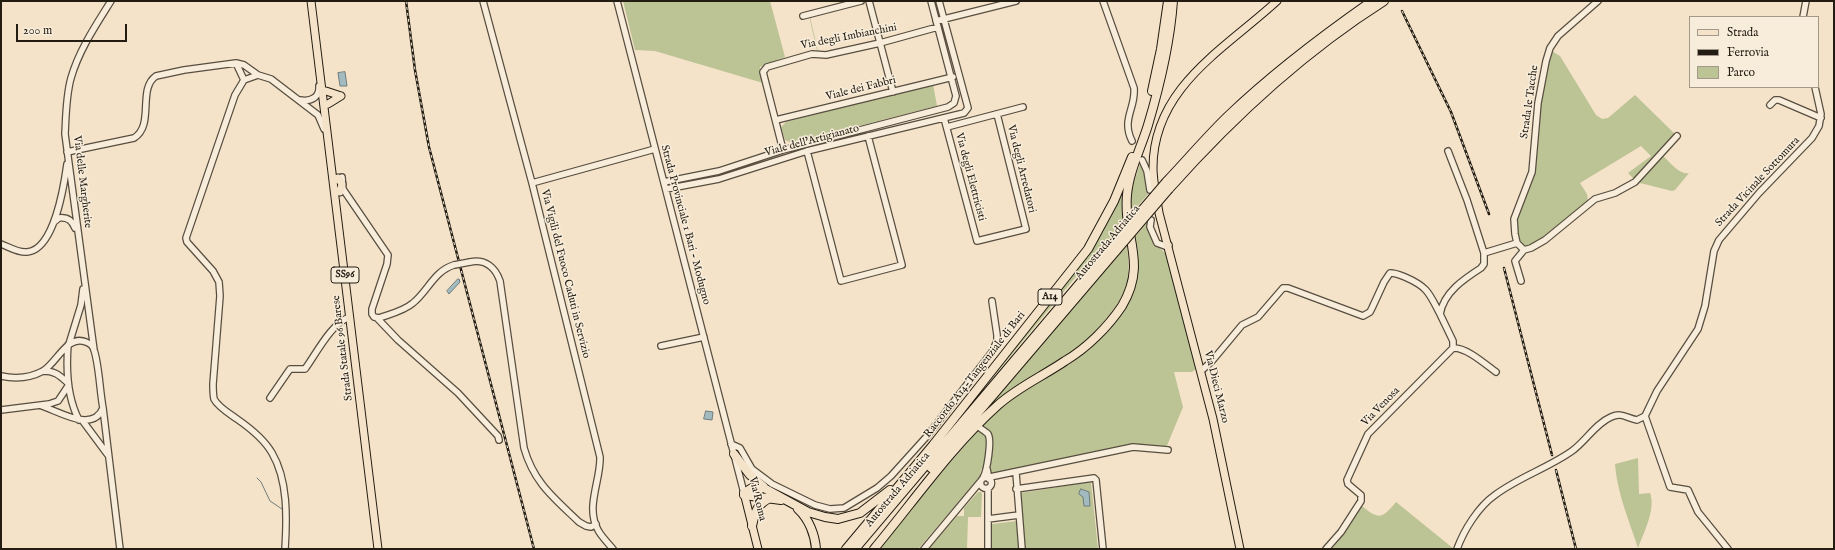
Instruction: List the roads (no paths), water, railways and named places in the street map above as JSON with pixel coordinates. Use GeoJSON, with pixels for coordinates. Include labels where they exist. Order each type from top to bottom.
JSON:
{"type":"FeatureCollection","features":[{"type":"Feature","properties":{"kind":"highway","name":"Raccordo A14-Tangenziale di Bari"},"geometry":{"type":"LineString","coordinates":[[846,549],[933,445],[1080,260],[1102,224],[1126,174],[1148,105],[1161,48],[1168,1]]}},
{"type":"Feature","properties":{"kind":"highway"},"geometry":{"type":"LineString","coordinates":[[870,549],[972,432],[999,404],[1079,351],[1095,337],[1119,309],[1130,288],[1134,272],[1134,257],[1127,203],[1128,189],[1160,82],[1168,40],[1173,1]]}},
{"type":"Feature","properties":{"kind":"highway","name":"Autostrada Adriatica"},"geometry":{"type":"LineString","coordinates":[[855,549],[1229,115],[1316,41],[1372,1]]}},
{"type":"Feature","properties":{"kind":"highway","name":"Autostrada Adriatica"},"geometry":{"type":"LineString","coordinates":[[1168,185],[1215,137],[1262,94],[1322,45],[1384,1]]}},
{"type":"Feature","properties":{"kind":"highway","name":"Autostrada Adriatica"},"geometry":{"type":"LineString","coordinates":[[862,549],[1114,248]]}},
{"type":"Feature","properties":{"kind":"highway"},"geometry":{"type":"LineString","coordinates":[[734,454],[750,475],[764,488],[808,512],[838,519],[851,517],[871,506],[884,496],[933,445]]}},
{"type":"Feature","properties":{"kind":"highway"},"geometry":{"type":"LineString","coordinates":[[744,494],[752,488],[764,488]]}},
{"type":"Feature","properties":{"kind":"highway"},"geometry":{"type":"LineString","coordinates":[[744,494],[770,498],[790,504],[802,512],[813,533],[816,549]]}},
{"type":"Feature","properties":{"kind":"highway"},"geometry":{"type":"LineString","coordinates":[[874,549],[917,494]]}},
{"type":"Feature","properties":{"kind":"highway"},"geometry":{"type":"LineString","coordinates":[[752,526],[756,510],[760,503],[770,498]]}},
{"type":"Feature","properties":{"kind":"main road","name":"Strada Statale 96 Barese"},"geometry":{"type":"LineString","coordinates":[[311,1],[378,549]]}},
{"type":"Feature","properties":{"kind":"main road","name":"Strada Statale 96 Barese"},"geometry":{"type":"LineString","coordinates":[[316,1],[326,91],[341,179],[340,192],[382,549]]}},
{"type":"Feature","properties":{"kind":"main road"},"geometry":{"type":"LineString","coordinates":[[1165,231],[1160,213],[1153,166],[1156,138],[1168,107],[1177,92],[1192,74],[1277,1]]}},
{"type":"Feature","properties":{"kind":"main road"},"geometry":{"type":"LineString","coordinates":[[1165,231],[1165,221],[1158,181],[1157,160],[1160,140],[1170,112],[1184,90],[1198,75],[1283,1]]}},
{"type":"Feature","properties":{"kind":"main road"},"geometry":{"type":"LineString","coordinates":[[326,91],[341,96],[335,98],[328,104]]}},
{"type":"Feature","properties":{"kind":"main road","name":"Via Dieci Marzo"},"geometry":{"type":"LineString","coordinates":[[1165,231],[1201,371],[1233,511],[1240,549]]}},
{"type":"Feature","properties":{"kind":"main road","name":"Via Roma"},"geometry":{"type":"LineString","coordinates":[[744,494],[758,549]]}},
{"type":"Feature","properties":{"kind":"street","name":"Via delle Margherite"},"geometry":{"type":"LineString","coordinates":[[111,1],[83,48],[71,79],[67,99],[65,134],[83,274],[103,408],[120,549]]}},
{"type":"Feature","properties":{"kind":"street","name":"Via Vigili del Fuoco Caduti in Servizio"},"geometry":{"type":"LineString","coordinates":[[483,1],[532,183],[600,457],[600,468],[593,502],[593,515],[598,530],[613,549]]}},
{"type":"Feature","properties":{"kind":"street","name":"Strada Provinciale 1 Bari - Modugno"},"geometry":{"type":"LineString","coordinates":[[617,1],[734,454]]}},
{"type":"Feature","properties":{"kind":"street"},"geometry":{"type":"LineString","coordinates":[[803,16],[861,1]]}},
{"type":"Feature","properties":{"kind":"street"},"geometry":{"type":"LineString","coordinates":[[869,1],[893,92]]}},
{"type":"Feature","properties":{"kind":"street"},"geometry":{"type":"LineString","coordinates":[[931,1],[950,78]]}},
{"type":"Feature","properties":{"kind":"street"},"geometry":{"type":"LineString","coordinates":[[939,1],[958,75],[968,105],[971,121]]}},
{"type":"Feature","properties":{"kind":"street","name":"Via degli Imbianchini"},"geometry":{"type":"LineString","coordinates":[[776,120],[763,72],[767,66],[812,54],[826,55],[880,43],[937,24],[944,19],[1016,1]]}},
{"type":"Feature","properties":{"kind":"street"},"geometry":{"type":"LineString","coordinates":[[1103,1],[1134,88],[1135,94],[1127,125],[1132,140]]}},
{"type":"Feature","properties":{"kind":"street","name":"Strada le Tacche"},"geometry":{"type":"LineString","coordinates":[[1518,243],[1513,224],[1520,201],[1532,172],[1538,103],[1550,48],[1558,36],[1598,1]]}},
{"type":"Feature","properties":{"kind":"street"},"geometry":{"type":"LineString","coordinates":[[1803,16],[1806,1]]}},
{"type":"Feature","properties":{"kind":"street"},"geometry":{"type":"LineString","coordinates":[[299,100],[310,100],[318,93],[318,61]]}},
{"type":"Feature","properties":{"kind":"street"},"geometry":{"type":"LineString","coordinates":[[236,63],[244,80]]}},
{"type":"Feature","properties":{"kind":"street"},"geometry":{"type":"LineString","coordinates":[[1,244],[21,252],[32,251],[44,243],[62,194],[67,154],[138,135],[143,127],[148,93],[153,78],[156,76],[184,70],[236,63],[244,65],[258,75],[271,79],[318,115],[322,122],[332,169]]}},
{"type":"Feature","properties":{"kind":"street"},"geometry":{"type":"LineString","coordinates":[[258,75],[244,80],[235,95],[186,238],[187,242],[213,271],[219,282],[220,296],[213,384],[215,400],[218,405],[261,438],[273,454],[281,479],[287,511],[285,549]]}},
{"type":"Feature","properties":{"kind":"street","name":"Viale dei Fabbri"},"geometry":{"type":"LineString","coordinates":[[776,120],[958,75]]}},
{"type":"Feature","properties":{"kind":"street","name":"Viale dell'Artigianato"},"geometry":{"type":"LineString","coordinates":[[664,182],[719,171],[784,150],[948,107],[954,103],[956,96],[950,78]]}},
{"type":"Feature","properties":{"kind":"street"},"geometry":{"type":"LineString","coordinates":[[1815,88],[1821,118]]}},
{"type":"Feature","properties":{"kind":"street"},"geometry":{"type":"LineString","coordinates":[[1770,105],[1774,100],[1779,100],[1821,118]]}},
{"type":"Feature","properties":{"kind":"street","name":"Viale dell'Artigianato"},"geometry":{"type":"LineString","coordinates":[[666,190],[719,179],[808,151],[964,113],[968,105]]}},
{"type":"Feature","properties":{"kind":"street"},"geometry":{"type":"LineString","coordinates":[[947,127],[1023,107]]}},
{"type":"Feature","properties":{"kind":"street","name":"Via degli Arredatori"},"geometry":{"type":"LineString","coordinates":[[977,241],[1026,229],[997,114]]}},
{"type":"Feature","properties":{"kind":"street","name":"Via degli Elettricisti"},"geometry":{"type":"LineString","coordinates":[[944,118],[977,241]]}},
{"type":"Feature","properties":{"kind":"street","name":"Strada Vicinale Sottomura"},"geometry":{"type":"LineString","coordinates":[[1645,416],[1657,391],[1698,329],[1705,306],[1716,245],[1758,193],[1812,138],[1820,126],[1821,118]]}},
{"type":"Feature","properties":{"kind":"street"},"geometry":{"type":"LineString","coordinates":[[776,120],[784,150]]}},
{"type":"Feature","properties":{"kind":"street"},"geometry":{"type":"LineString","coordinates":[[808,151],[841,281],[902,264],[868,136]]}},
{"type":"Feature","properties":{"kind":"street"},"geometry":{"type":"LineString","coordinates":[[1520,281],[1515,261],[1524,250],[1531,248],[1545,240],[1595,199],[1615,193],[1635,182],[1677,136]]}},
{"type":"Feature","properties":{"kind":"street"},"geometry":{"type":"LineString","coordinates":[[532,183],[655,149]]}},
{"type":"Feature","properties":{"kind":"street"},"geometry":{"type":"LineString","coordinates":[[1440,314],[1446,299],[1454,288],[1481,268],[1484,264],[1484,253],[1467,200],[1448,150]]}},
{"type":"Feature","properties":{"kind":"street"},"geometry":{"type":"LineString","coordinates":[[1142,160],[1150,190]]}},
{"type":"Feature","properties":{"kind":"street"},"geometry":{"type":"LineString","coordinates":[[341,179],[345,192],[388,254],[387,264],[372,315],[458,393],[498,436],[499,440]]}},
{"type":"Feature","properties":{"kind":"street"},"geometry":{"type":"LineString","coordinates":[[51,227],[55,221],[59,218],[63,218],[73,222],[78,233]]}},
{"type":"Feature","properties":{"kind":"street"},"geometry":{"type":"LineString","coordinates":[[1151,220],[1152,233],[1157,243],[1169,246]]}},
{"type":"Feature","properties":{"kind":"street"},"geometry":{"type":"LineString","coordinates":[[1152,233],[1165,231]]}},
{"type":"Feature","properties":{"kind":"street"},"geometry":{"type":"LineString","coordinates":[[1484,253],[1518,243],[1524,250]]}},
{"type":"Feature","properties":{"kind":"street"},"geometry":{"type":"LineString","coordinates":[[377,318],[414,303],[439,273],[454,265],[480,261],[488,264],[496,271],[500,281],[524,448],[532,472],[541,484],[579,522],[591,527],[596,524]]}},
{"type":"Feature","properties":{"kind":"street"},"geometry":{"type":"LineString","coordinates":[[1201,371],[1212,362],[1242,325],[1258,317],[1283,288],[1288,288],[1363,316],[1370,312],[1384,282],[1390,273],[1395,273],[1424,287],[1431,296],[1440,314],[1453,347],[1468,352],[1496,372]]}},
{"type":"Feature","properties":{"kind":"street"},"geometry":{"type":"LineString","coordinates":[[83,274],[81,305],[68,345],[68,384],[73,409],[109,457]]}},
{"type":"Feature","properties":{"kind":"street"},"geometry":{"type":"LineString","coordinates":[[731,444],[740,448],[749,466],[772,484],[815,505],[830,509],[844,508],[877,488],[891,476],[928,435],[995,347],[997,335],[992,301]]}},
{"type":"Feature","properties":{"kind":"street"},"geometry":{"type":"LineString","coordinates":[[270,398],[290,369],[305,369],[330,332],[343,318],[350,316]]}},
{"type":"Feature","properties":{"kind":"street"},"geometry":{"type":"LineString","coordinates":[[661,346],[704,337]]}},
{"type":"Feature","properties":{"kind":"street"},"geometry":{"type":"LineString","coordinates":[[43,371],[53,363],[68,345],[78,340],[87,342],[94,350]]}},
{"type":"Feature","properties":{"kind":"street","name":"Via Venosa"},"geometry":{"type":"LineString","coordinates":[[1326,549],[1341,532],[1361,501],[1361,495],[1348,484],[1347,480],[1368,434],[1453,347]]}},
{"type":"Feature","properties":{"kind":"street"},"geometry":{"type":"LineString","coordinates":[[1,376],[16,378],[43,371],[52,371],[60,374],[68,384]]}},
{"type":"Feature","properties":{"kind":"street"},"geometry":{"type":"LineString","coordinates":[[1,410],[42,406],[58,401],[68,384]]}},
{"type":"Feature","properties":{"kind":"street"},"geometry":{"type":"LineString","coordinates":[[951,405],[957,410]]}},
{"type":"Feature","properties":{"kind":"street"},"geometry":{"type":"LineString","coordinates":[[42,406],[80,420],[87,421],[95,419],[101,413],[103,408]]}},
{"type":"Feature","properties":{"kind":"street"},"geometry":{"type":"LineString","coordinates":[[1457,549],[1466,529],[1482,507],[1496,494],[1572,451],[1596,428],[1612,416],[1621,414],[1637,420],[1645,416],[1670,487],[1688,490],[1698,512],[1728,549]]}},
{"type":"Feature","properties":{"kind":"street"},"geometry":{"type":"LineString","coordinates":[[980,428],[989,437],[985,488],[988,519],[988,549]]}},
{"type":"Feature","properties":{"kind":"street"},"geometry":{"type":"LineString","coordinates":[[924,549],[973,492],[990,477],[1016,474],[1133,447],[1168,450]]}},
{"type":"Feature","properties":{"kind":"street","name":"Via Roma"},"geometry":{"type":"LineString","coordinates":[[734,454],[744,494]]}},
{"type":"Feature","properties":{"kind":"street"},"geometry":{"type":"LineString","coordinates":[[1016,474],[1022,549]]}},
{"type":"Feature","properties":{"kind":"street"},"geometry":{"type":"LineString","coordinates":[[1016,488],[1094,478],[1096,480],[1103,549]]}},
{"type":"Feature","properties":{"kind":"street"},"geometry":{"type":"LineString","coordinates":[[985,488],[986,480]]}},
{"type":"Feature","properties":{"kind":"street"},"geometry":{"type":"LineString","coordinates":[[973,492],[985,488]]}},
{"type":"Feature","properties":{"kind":"street"},"geometry":{"type":"LineString","coordinates":[[988,519],[1019,515]]}},
{"type":"Feature","properties":{"kind":"water"},"geometry":{"type":"Polygon","coordinates":[[[345,72],[347,86],[340,86],[338,73],[345,72]]]}},
{"type":"Feature","properties":{"kind":"water"},"geometry":{"type":"Polygon","coordinates":[[[458,279],[460,282],[449,294],[447,291],[458,279]]]}},
{"type":"Feature","properties":{"kind":"water"},"geometry":{"type":"Polygon","coordinates":[[[706,411],[713,412],[712,420],[704,419],[706,411]]]}},
{"type":"Feature","properties":{"kind":"water"},"geometry":{"type":"Polygon","coordinates":[[[1081,489],[1089,492],[1090,506],[1084,506],[1083,497],[1079,494],[1081,489]]]}},
{"type":"Feature","properties":{"kind":"waterway"},"geometry":{"type":"LineString","coordinates":[[257,478],[261,482],[270,501],[282,509]]}},
{"type":"Feature","properties":{"kind":"railway"},"geometry":{"type":"LineString","coordinates":[[406,1],[415,70],[429,147],[534,549]]}},
{"type":"Feature","properties":{"kind":"railway"},"geometry":{"type":"LineString","coordinates":[[1402,11],[1451,112],[1489,214]]}},
{"type":"Feature","properties":{"kind":"railway"},"geometry":{"type":"LineString","coordinates":[[1504,268],[1552,455]]}},
{"type":"Feature","properties":{"kind":"railway"},"geometry":{"type":"LineString","coordinates":[[1556,470],[1576,549]]}}]}
